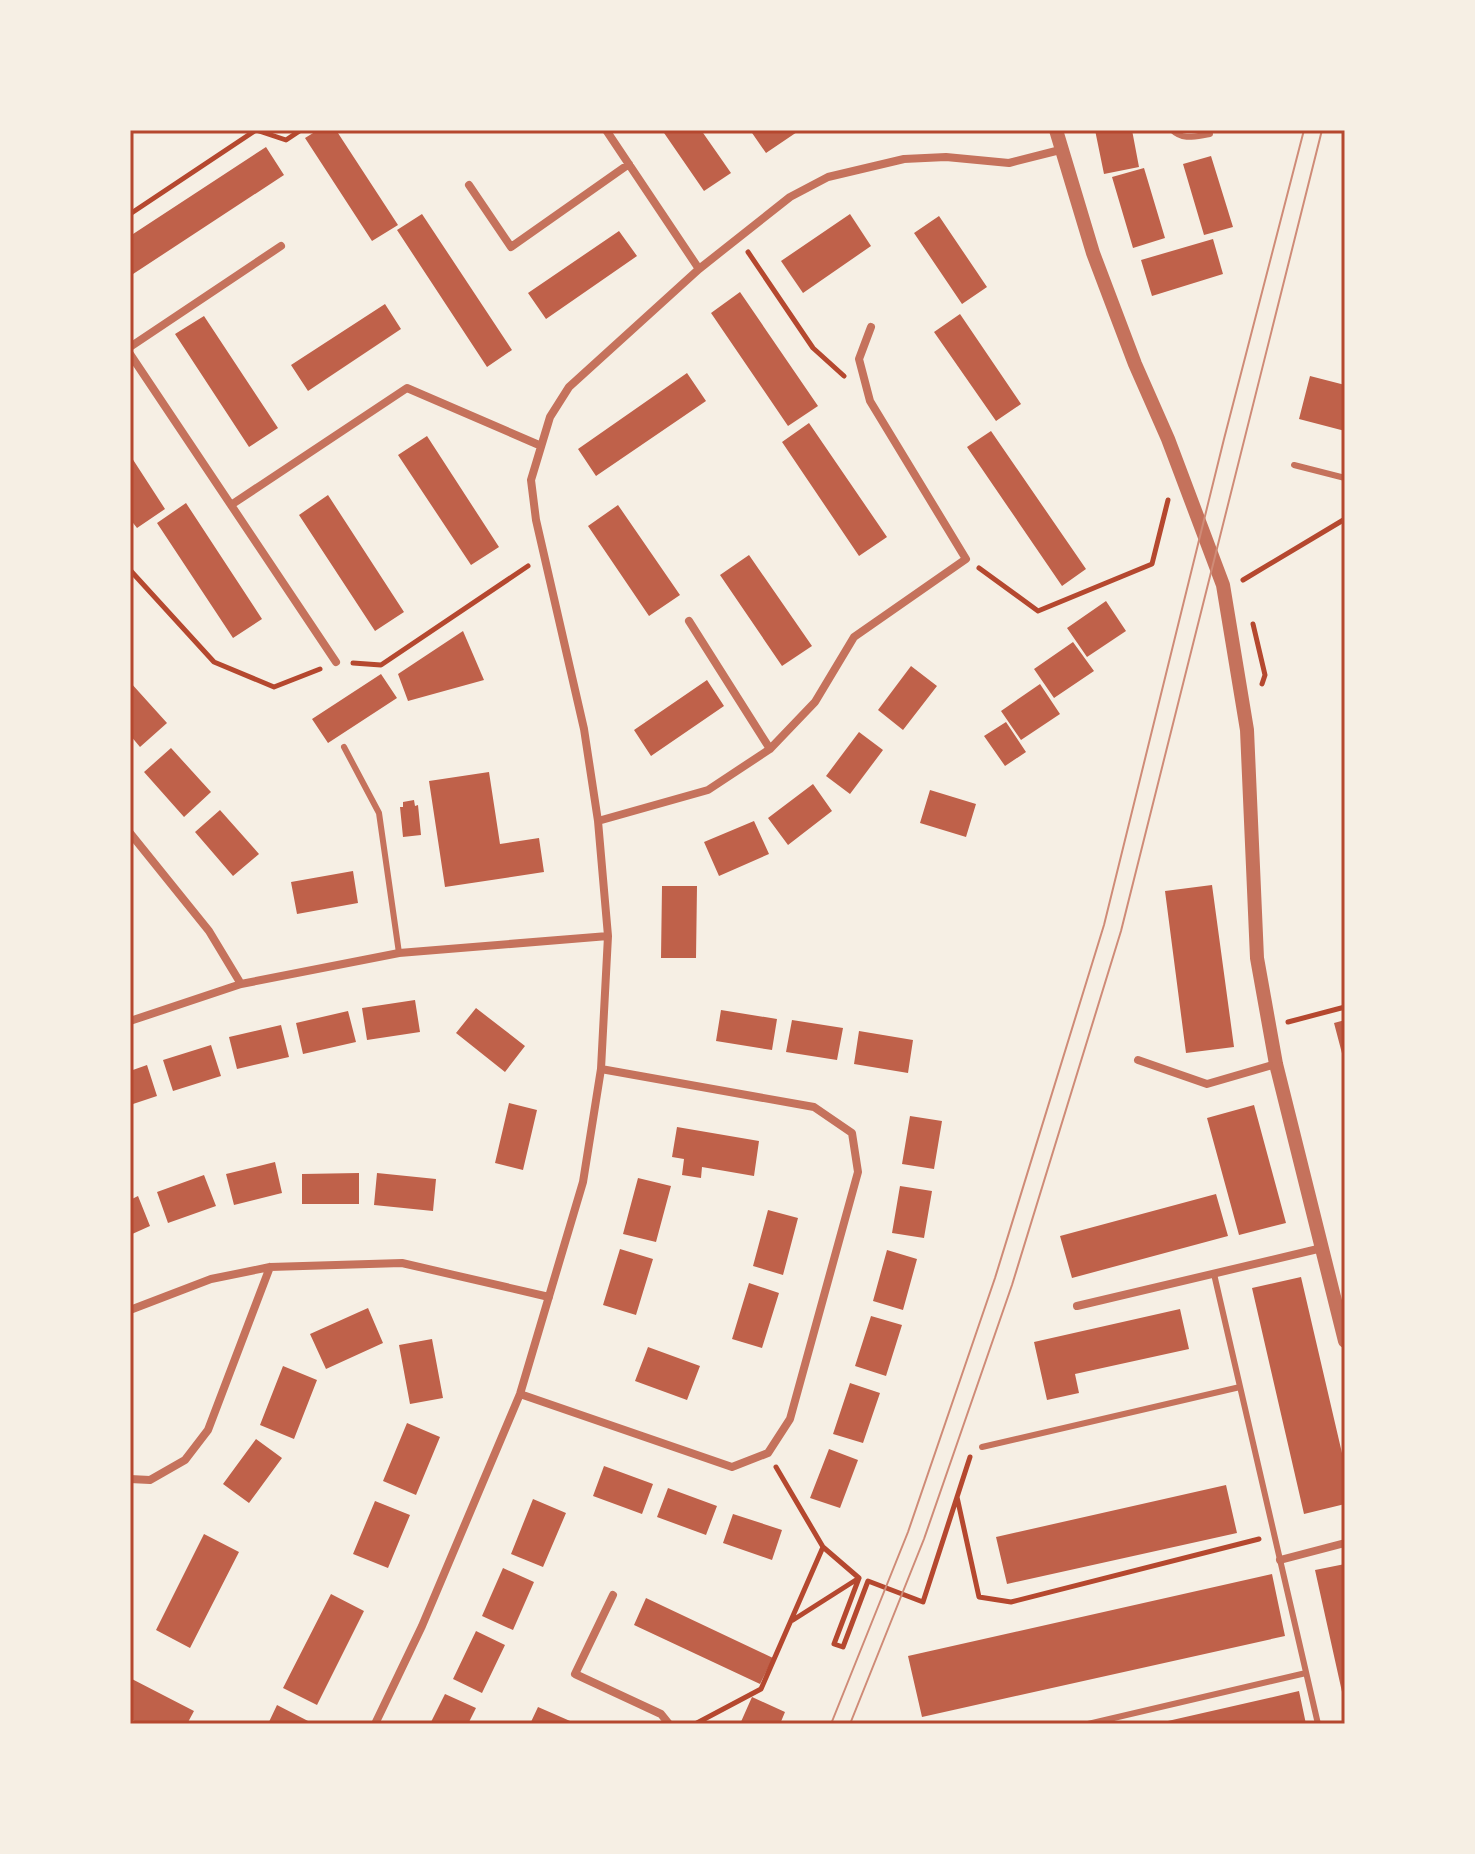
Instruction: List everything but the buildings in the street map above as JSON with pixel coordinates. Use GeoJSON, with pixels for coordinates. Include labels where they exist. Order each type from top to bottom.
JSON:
{"type":"FeatureCollection","features":[{"type":"Feature","properties":{"kind":"street"},"geometry":{"type":"LineString","coordinates":[[606,130],[699,269]]}},
{"type":"Feature","properties":{"kind":"street"},"geometry":{"type":"LineString","coordinates":[[1056,130],[1098,267],[1223,585],[1247,730],[1257,958],[1268,1027],[1345,1341]]}},
{"type":"Feature","properties":{"kind":"street"},"geometry":{"type":"LineString","coordinates":[[375,1724],[422,1626],[520,1394],[583,1182],[601,1069],[608,936],[598,821],[584,729],[536,520],[531,480],[539,445],[550,417],[569,387],[699,269],[790,197],[828,177],[904,159],[946,157],[1009,163],[1060,150]]}},
{"type":"Feature","properties":{"kind":"street"},"geometry":{"type":"LineString","coordinates":[[469,185],[511,247],[629,164]]}},
{"type":"Feature","properties":{"kind":"street"},"geometry":{"type":"LineString","coordinates":[[130,347],[281,246]]}},
{"type":"Feature","properties":{"kind":"street"},"geometry":{"type":"LineString","coordinates":[[598,821],[708,790],[770,749],[815,702],[854,637],[966,559],[870,401],[859,359],[871,327]]}},
{"type":"Feature","properties":{"kind":"street"},"geometry":{"type":"LineString","coordinates":[[130,354],[336,662]]}},
{"type":"Feature","properties":{"kind":"street"},"geometry":{"type":"LineString","coordinates":[[231,505],[407,388],[539,445]]}},
{"type":"Feature","properties":{"kind":"street"},"geometry":{"type":"LineString","coordinates":[[689,621],[770,749]]}},
{"type":"Feature","properties":{"kind":"street"},"geometry":{"type":"LineString","coordinates":[[130,833],[209,931],[241,984]]}},
{"type":"Feature","properties":{"kind":"street"},"geometry":{"type":"LineString","coordinates":[[130,1021],[241,984],[399,953],[608,936]]}},
{"type":"Feature","properties":{"kind":"street"},"geometry":{"type":"LineString","coordinates":[[1138,1060],[1207,1084],[1276,1064]]}},
{"type":"Feature","properties":{"kind":"street"},"geometry":{"type":"LineString","coordinates":[[520,1394],[732,1467],[768,1453],[790,1419],[858,1172],[852,1133],[814,1107],[601,1069]]}},
{"type":"Feature","properties":{"kind":"street"},"geometry":{"type":"LineString","coordinates":[[1077,1306],[1322,1248]]}},
{"type":"Feature","properties":{"kind":"street"},"geometry":{"type":"LineString","coordinates":[[130,1310],[211,1279],[270,1267],[402,1263],[549,1297]]}},
{"type":"Feature","properties":{"kind":"street"},"geometry":{"type":"LineString","coordinates":[[130,1479],[150,1480],[185,1460],[208,1430],[270,1267]]}},
{"type":"Feature","properties":{"kind":"street"},"geometry":{"type":"LineString","coordinates":[[1280,1560],[1345,1543]]}},
{"type":"Feature","properties":{"kind":"street"},"geometry":{"type":"LineString","coordinates":[[613,1595],[575,1674],[661,1714],[669,1724]]}},
{"type":"Feature","properties":{"kind":"lane"},"geometry":{"type":"LineString","coordinates":[[1172,130],[1178,136],[1189,138],[1210,134]]}},
{"type":"Feature","properties":{"kind":"lane"},"geometry":{"type":"LineString","coordinates":[[1294,465],[1345,478]]}},
{"type":"Feature","properties":{"kind":"lane"},"geometry":{"type":"LineString","coordinates":[[344,747],[379,813],[399,953]]}},
{"type":"Feature","properties":{"kind":"lane"},"geometry":{"type":"LineString","coordinates":[[1214,1274],[1318,1724]]}},
{"type":"Feature","properties":{"kind":"lane"},"geometry":{"type":"LineString","coordinates":[[982,1447],[1240,1387]]}},
{"type":"Feature","properties":{"kind":"lane"},"geometry":{"type":"LineString","coordinates":[[1088,1724],[1306,1673]]}},
{"type":"Feature","properties":{"kind":"path"},"geometry":{"type":"LineString","coordinates":[[130,214],[256,130],[286,140],[301,130]]}},
{"type":"Feature","properties":{"kind":"path"},"geometry":{"type":"LineString","coordinates":[[738,238],[813,348],[870,401]]}},
{"type":"Feature","properties":{"kind":"path"},"geometry":{"type":"LineString","coordinates":[[966,559],[1038,611],[1152,564],[1178,464]]}},
{"type":"Feature","properties":{"kind":"path"},"geometry":{"type":"LineString","coordinates":[[1242,581],[1345,519]]}},
{"type":"Feature","properties":{"kind":"path"},"geometry":{"type":"LineString","coordinates":[[1268,1027],[1345,1007]]}},
{"type":"Feature","properties":{"kind":"path"},"geometry":{"type":"LineString","coordinates":[[859,1578],[834,1644],[843,1647],[868,1581],[923,1602],[973,1450],[982,1447]]}},
{"type":"Feature","properties":{"kind":"path"},"geometry":{"type":"LineString","coordinates":[[768,1453],[823,1547],[859,1578]]}},
{"type":"Feature","properties":{"kind":"path"},"geometry":{"type":"LineString","coordinates":[[957,1497],[979,1597],[1011,1602],[1274,1535]]}},
{"type":"Feature","properties":{"kind":"path"},"geometry":{"type":"LineString","coordinates":[[695,1724],[761,1689],[823,1547]]}},
{"type":"Feature","properties":{"kind":"path"},"geometry":{"type":"LineString","coordinates":[[792,1621],[859,1578]]}},
{"type":"Feature","properties":{"kind":"tram line"},"geometry":{"type":"LineString","coordinates":[[831,1724],[908,1532],[995,1278],[1104,925],[1304,130]]}},
{"type":"Feature","properties":{"kind":"tram line"},"geometry":{"type":"LineString","coordinates":[[850,1724],[924,1539],[1012,1285],[1121,931],[1322,130]]}}]}
